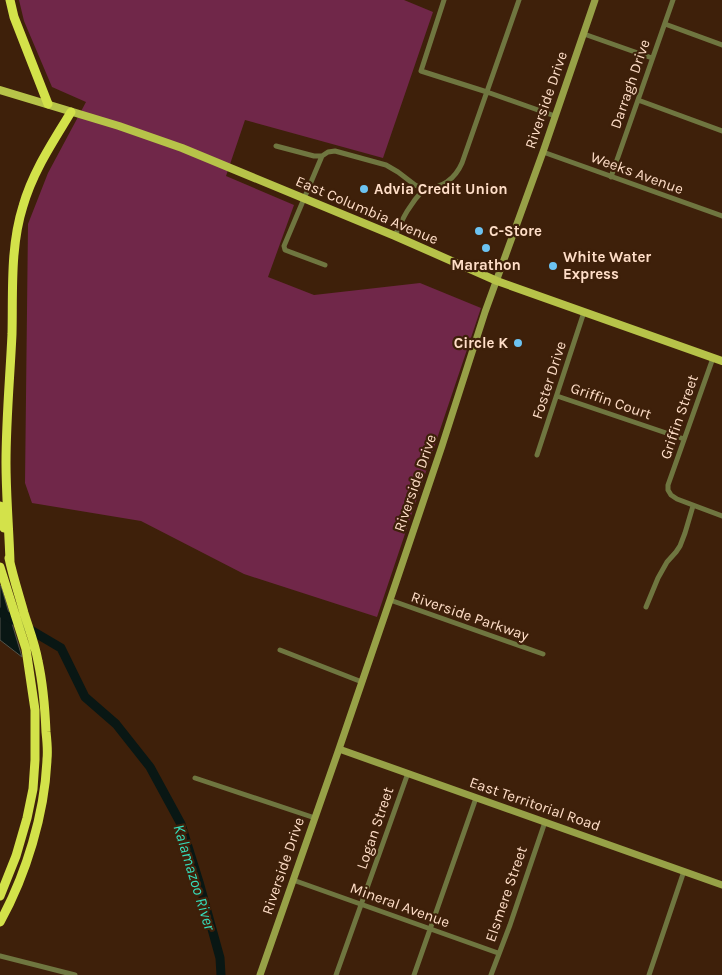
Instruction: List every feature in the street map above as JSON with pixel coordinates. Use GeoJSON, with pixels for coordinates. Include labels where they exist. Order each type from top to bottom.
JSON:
{"type":"FeatureCollection","features":[{"type":"Feature","properties":{"kind":"highway"},"geometry":{"type":"LineString","coordinates":[[10,0],[17,24],[48,104]]}},
{"type":"Feature","properties":{"kind":"highway"},"geometry":{"type":"LineString","coordinates":[[10,562],[6,464],[12,332],[12,282],[15,247],[22,208],[30,185],[40,163],[71,112]]}},
{"type":"Feature","properties":{"kind":"highway"},"geometry":{"type":"LineString","coordinates":[[0,506],[10,562],[38,660],[45,712],[48,758],[45,787],[26,864],[13,898],[0,922]]}},
{"type":"Feature","properties":{"kind":"highway"},"geometry":{"type":"LineString","coordinates":[[0,567],[23,640],[35,710],[33,789],[16,856],[0,896]]}},
{"type":"Feature","properties":{"kind":"main road","name":"East Columbia Avenue"},"geometry":{"type":"LineString","coordinates":[[0,90],[119,126],[182,148],[497,280],[722,361]]}},
{"type":"Feature","properties":{"kind":"street"},"geometry":{"type":"LineString","coordinates":[[444,0],[421,71],[555,116]]}},
{"type":"Feature","properties":{"kind":"street"},"geometry":{"type":"LineString","coordinates":[[325,265],[285,250],[284,246],[322,156],[328,152],[335,151],[386,165],[414,185],[424,189],[429,189],[449,181],[457,173],[462,163],[519,0]]}},
{"type":"Feature","properties":{"kind":"street","name":"Riverside Drive"},"geometry":{"type":"LineString","coordinates":[[260,975],[340,749],[497,280],[595,0]]}},
{"type":"Feature","properties":{"kind":"street","name":"Darragh Drive"},"geometry":{"type":"LineString","coordinates":[[611,177],[673,0]]}},
{"type":"Feature","properties":{"kind":"street"},"geometry":{"type":"LineString","coordinates":[[665,24],[722,45]]}},
{"type":"Feature","properties":{"kind":"street"},"geometry":{"type":"LineString","coordinates":[[584,34],[652,58]]}},
{"type":"Feature","properties":{"kind":"street"},"geometry":{"type":"LineString","coordinates":[[638,100],[722,131]]}},
{"type":"Feature","properties":{"kind":"street"},"geometry":{"type":"LineString","coordinates":[[276,146],[314,156],[322,156]]}},
{"type":"Feature","properties":{"kind":"street","name":"Weeks Avenue"},"geometry":{"type":"LineString","coordinates":[[543,152],[722,216]]}},
{"type":"Feature","properties":{"kind":"street"},"geometry":{"type":"LineString","coordinates":[[395,236],[406,212],[424,189]]}},
{"type":"Feature","properties":{"kind":"street","name":"Foster Drive"},"geometry":{"type":"LineString","coordinates":[[537,455],[584,312]]}},
{"type":"Feature","properties":{"kind":"street","name":"Griffin Street"},"geometry":{"type":"LineString","coordinates":[[693,506],[671,495],[668,485],[712,358]]}},
{"type":"Feature","properties":{"kind":"street","name":"Griffin Court"},"geometry":{"type":"LineString","coordinates":[[557,396],[684,439]]}},
{"type":"Feature","properties":{"kind":"street"},"geometry":{"type":"LineString","coordinates":[[646,607],[658,578],[667,562],[680,546],[686,533],[693,506],[722,516]]}},
{"type":"Feature","properties":{"kind":"street","name":"Riverside Parkway"},"geometry":{"type":"LineString","coordinates":[[390,600],[542,654]]}},
{"type":"Feature","properties":{"kind":"street"},"geometry":{"type":"LineString","coordinates":[[280,650],[362,682]]}},
{"type":"Feature","properties":{"kind":"street","name":"East Territorial Road"},"geometry":{"type":"LineString","coordinates":[[340,749],[722,884]]}},
{"type":"Feature","properties":{"kind":"street","name":"Logan Street"},"geometry":{"type":"LineString","coordinates":[[336,975],[408,773]]}},
{"type":"Feature","properties":{"kind":"street"},"geometry":{"type":"LineString","coordinates":[[194,778],[315,818]]}},
{"type":"Feature","properties":{"kind":"street"},"geometry":{"type":"LineString","coordinates":[[414,975],[476,798]]}},
{"type":"Feature","properties":{"kind":"street","name":"Elsmere Street"},"geometry":{"type":"LineString","coordinates":[[491,975],[545,822]]}},
{"type":"Feature","properties":{"kind":"street"},"geometry":{"type":"LineString","coordinates":[[649,975],[684,871]]}},
{"type":"Feature","properties":{"kind":"street","name":"Mineral Avenue"},"geometry":{"type":"LineString","coordinates":[[293,880],[498,953]]}},
{"type":"Feature","properties":{"kind":"street"},"geometry":{"type":"LineString","coordinates":[[0,956],[75,975]]}},
{"type":"Feature","properties":{"kind":"shaded area"},"geometry":{"type":"Polygon","coordinates":[[[19,0],[404,0],[433,12],[383,158],[245,120],[226,176],[294,205],[268,277],[314,295],[420,283],[481,308],[377,617],[244,574],[141,521],[32,503],[25,483],[28,224],[48,173],[86,102],[52,87],[24,21],[19,0]]]}},
{"type":"Feature","properties":{"kind":"shaded area"},"geometry":{"type":"Polygon","coordinates":[[[1,586],[22,657],[0,640],[1,586]]]}},
{"type":"Feature","properties":{"kind":"waterway","name":"Kalamazoo River"},"geometry":{"type":"LineString","coordinates":[[0,612],[61,648],[85,697],[116,724],[150,767],[181,824],[220,958],[221,975]]}},
{"type":"Feature","properties":{"kind":"place","name":"Advia Credit Union"},"geometry":{"type":"Point","coordinates":[364,189]}},
{"type":"Feature","properties":{"kind":"place","name":"C-Store"},"geometry":{"type":"Point","coordinates":[479,231]}},
{"type":"Feature","properties":{"kind":"place","name":"Marathon"},"geometry":{"type":"Point","coordinates":[486,248]}},
{"type":"Feature","properties":{"kind":"place","name":"White Water Express"},"geometry":{"type":"Point","coordinates":[553,266]}},
{"type":"Feature","properties":{"kind":"place","name":"Circle K"},"geometry":{"type":"Point","coordinates":[518,343]}}]}
